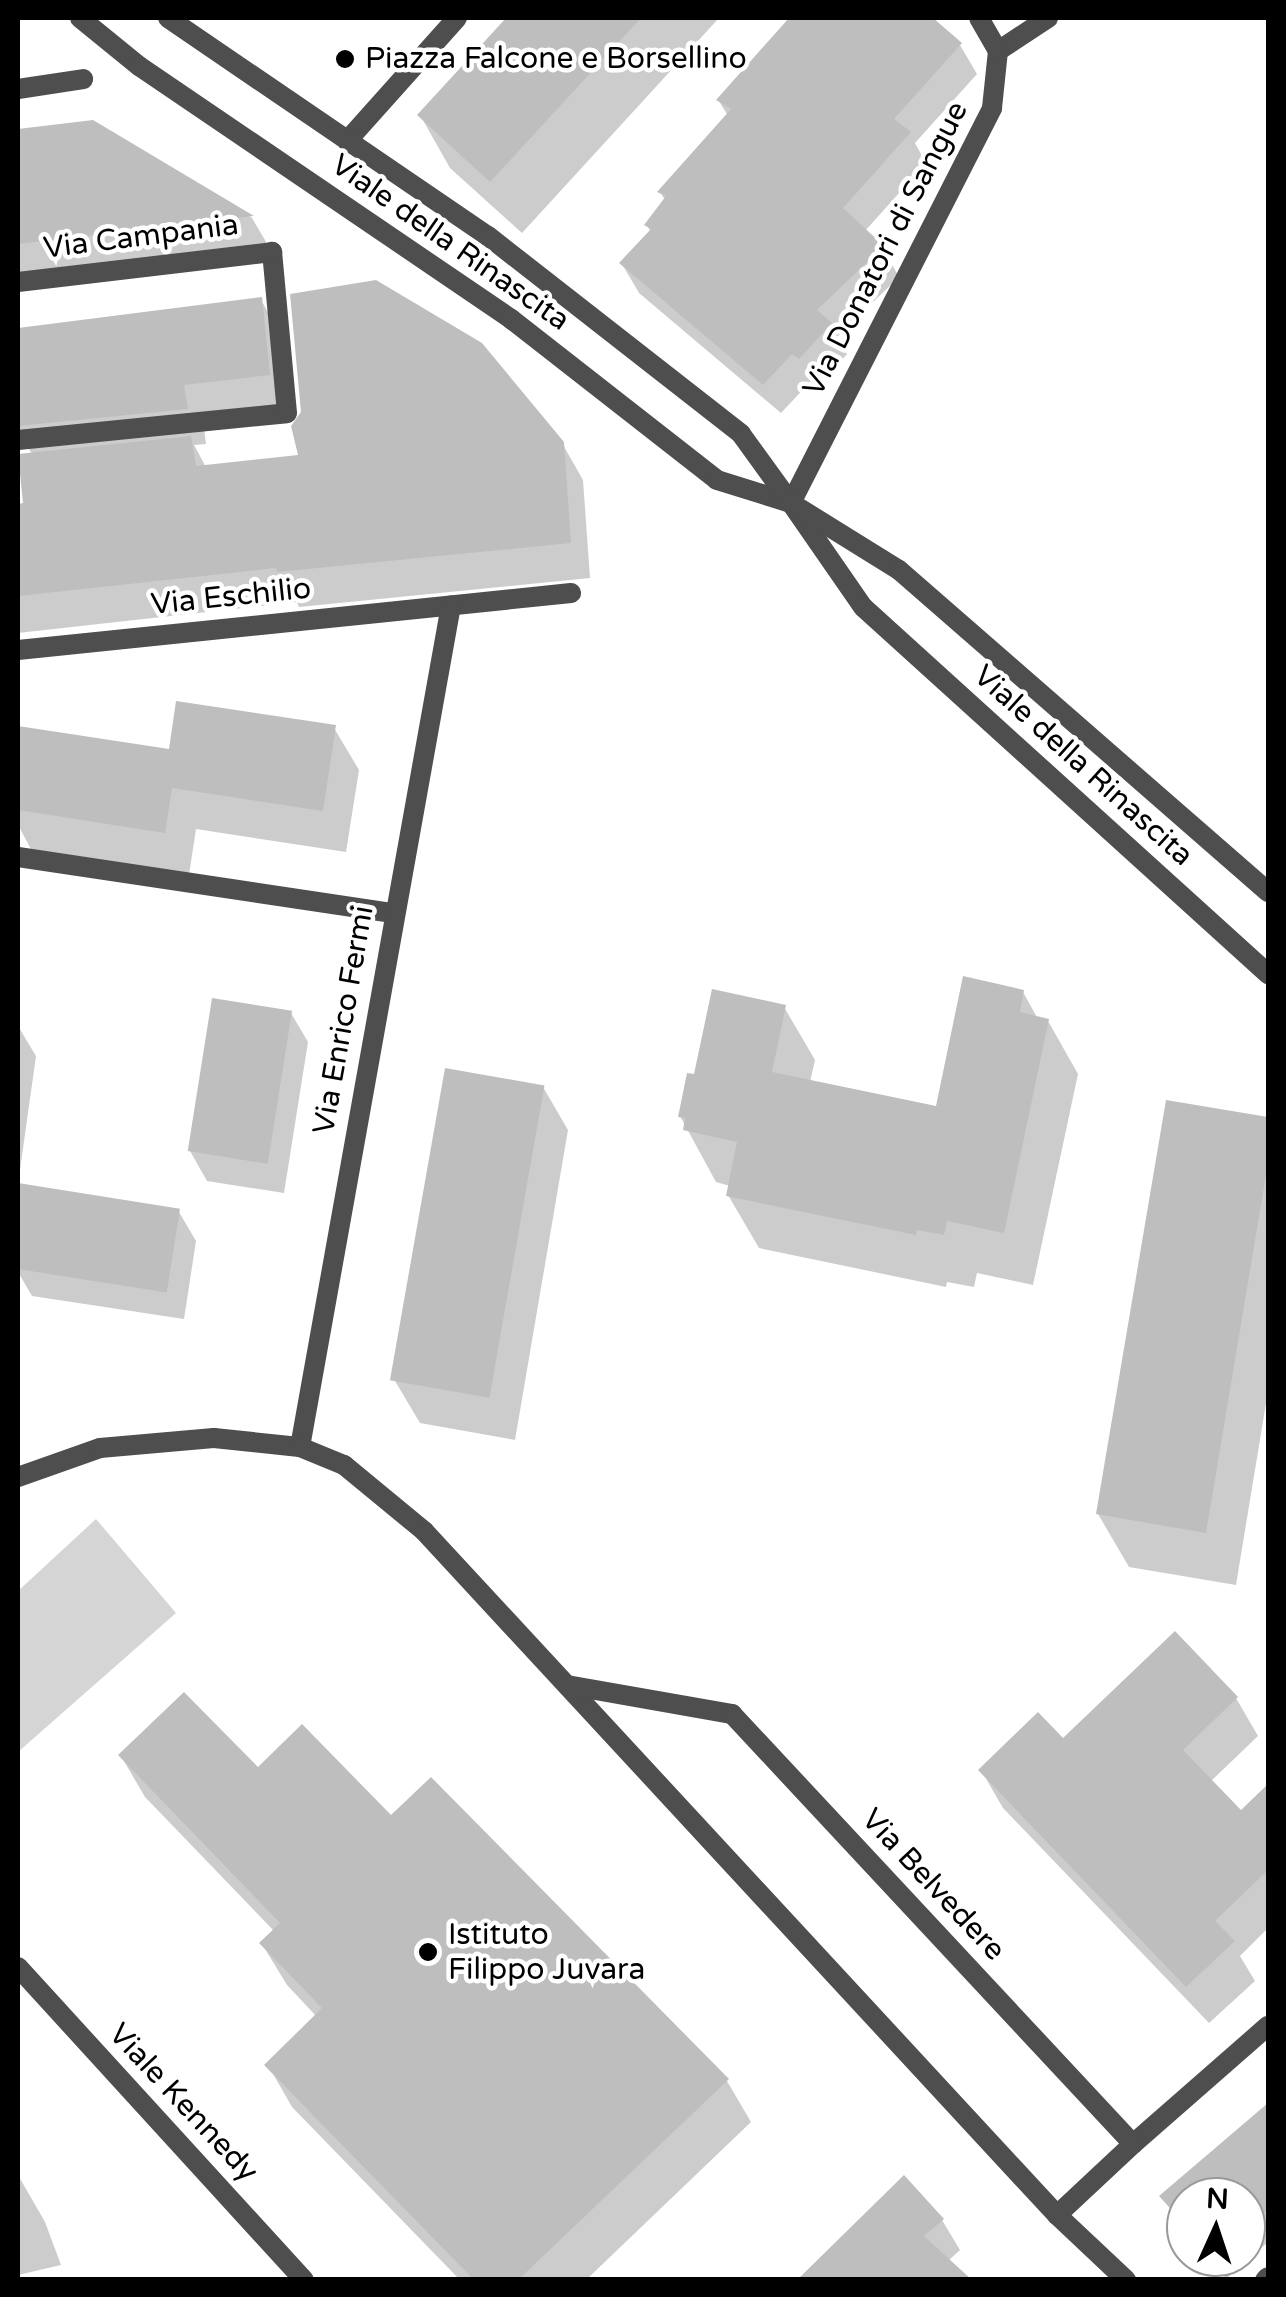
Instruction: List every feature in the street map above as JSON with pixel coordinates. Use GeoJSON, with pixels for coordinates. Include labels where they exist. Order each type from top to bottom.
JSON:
{"type":"FeatureCollection","features":[{"type":"Feature","properties":{"kind":"street","name":"Viale della Rinascita"},"geometry":{"type":"LineString","coordinates":[[80,18],[138,66],[511,320],[717,480],[791,503],[899,570],[1268,892]]}},
{"type":"Feature","properties":{"kind":"street","name":"Viale della Rinascita"},"geometry":{"type":"LineString","coordinates":[[168,18],[488,236],[741,434],[862,608],[1268,974]]}},
{"type":"Feature","properties":{"kind":"street"},"geometry":{"type":"LineString","coordinates":[[346,141],[457,18]]}},
{"type":"Feature","properties":{"kind":"street"},"geometry":{"type":"LineString","coordinates":[[979,18],[998,51],[1048,18]]}},
{"type":"Feature","properties":{"kind":"street","name":"Via Donatori di Sangue"},"geometry":{"type":"LineString","coordinates":[[791,503],[992,108],[998,51]]}},
{"type":"Feature","properties":{"kind":"street"},"geometry":{"type":"LineString","coordinates":[[18,88],[83,79]]}},
{"type":"Feature","properties":{"kind":"street","name":"Via Campania"},"geometry":{"type":"LineString","coordinates":[[18,282],[272,252],[287,413],[18,440]]}},
{"type":"Feature","properties":{"kind":"street","name":"Via Eschilio"},"geometry":{"type":"LineString","coordinates":[[18,650],[571,593]]}},
{"type":"Feature","properties":{"kind":"street","name":"Via Enrico Fermi"},"geometry":{"type":"LineString","coordinates":[[300,1446],[451,605]]}},
{"type":"Feature","properties":{"kind":"street"},"geometry":{"type":"LineString","coordinates":[[18,858],[394,914]]}},
{"type":"Feature","properties":{"kind":"street"},"geometry":{"type":"LineString","coordinates":[[18,1490],[25,1476],[100,1448],[214,1438],[300,1446],[344,1465],[424,1531],[1057,2215],[1126,2280]]}},
{"type":"Feature","properties":{"kind":"street","name":"Via Belvedere"},"geometry":{"type":"LineString","coordinates":[[567,1685],[732,1714],[1133,2144]]}},
{"type":"Feature","properties":{"kind":"street","name":"Viale Kennedy"},"geometry":{"type":"LineString","coordinates":[[18,1967],[304,2280]]}},
{"type":"Feature","properties":{"kind":"street"},"geometry":{"type":"LineString","coordinates":[[1057,2215],[1268,2026]]}},
{"type":"Feature","properties":{"kind":"shaded area"},"geometry":{"type":"Polygon","coordinates":[[[96,1519],[176,1613],[18,1752],[18,1591],[96,1519]]]}},
{"type":"Feature","properties":{"kind":"building"},"geometry":{"type":"Polygon","coordinates":[[[506,18],[641,18],[490,182],[417,115],[506,18]]]}},
{"type":"Feature","properties":{"kind":"building"},"geometry":{"type":"Polygon","coordinates":[[[789,18],[933,18],[962,43],[894,119],[911,132],[843,208],[884,246],[817,310],[832,323],[799,359],[792,354],[763,385],[619,263],[651,229],[644,225],[666,196],[657,192],[731,109],[716,100],[789,18]]]}},
{"type":"Feature","properties":{"kind":"building"},"geometry":{"type":"Polygon","coordinates":[[[93,120],[254,216],[18,244],[18,129],[93,120]]]}},
{"type":"Feature","properties":{"kind":"building"},"geometry":{"type":"Polygon","coordinates":[[[376,280],[482,343],[564,442],[571,543],[277,572],[276,568],[18,596],[18,504],[23,503],[18,454],[191,436],[196,466],[298,455],[291,426],[301,412],[290,294],[376,280]]]}},
{"type":"Feature","properties":{"kind":"building"},"geometry":{"type":"Polygon","coordinates":[[[262,297],[270,375],[184,385],[188,409],[18,426],[18,328],[262,297]]]}},
{"type":"Feature","properties":{"kind":"building"},"geometry":{"type":"Polygon","coordinates":[[[176,701],[336,725],[323,811],[172,788],[165,833],[18,810],[18,726],[169,749],[176,701]]]}},
{"type":"Feature","properties":{"kind":"building"},"geometry":{"type":"Polygon","coordinates":[[[963,976],[1024,990],[1020,1012],[1049,1019],[1004,1233],[947,1221],[944,1235],[917,1230],[916,1235],[726,1196],[737,1142],[683,1130],[685,1118],[678,1117],[687,1073],[694,1074],[712,989],[786,1005],[772,1072],[936,1106],[963,976]]]}},
{"type":"Feature","properties":{"kind":"building"},"geometry":{"type":"Polygon","coordinates":[[[212,998],[292,1011],[268,1164],[188,1151],[212,998]]]}},
{"type":"Feature","properties":{"kind":"building"},"geometry":{"type":"Polygon","coordinates":[[[445,1068],[544,1086],[489,1398],[390,1380],[445,1068]]]}},
{"type":"Feature","properties":{"kind":"building"},"geometry":{"type":"Polygon","coordinates":[[[1166,1100],[1268,1117],[1268,1163],[1206,1533],[1096,1514],[1166,1100]]]}},
{"type":"Feature","properties":{"kind":"building"},"geometry":{"type":"Polygon","coordinates":[[[18,1183],[180,1209],[167,1293],[18,1269],[18,1183]]]}},
{"type":"Feature","properties":{"kind":"building"},"geometry":{"type":"Polygon","coordinates":[[[1175,1631],[1238,1697],[1183,1750],[1241,1810],[1268,1784],[1268,1870],[1215,1921],[1235,1941],[1186,1987],[978,1770],[1038,1712],[1063,1738],[1175,1631]]]}},
{"type":"Feature","properties":{"kind":"building"},"geometry":{"type":"Polygon","coordinates":[[[184,1692],[258,1767],[302,1724],[391,1815],[431,1777],[729,2079],[518,2280],[474,2280],[264,2065],[322,2008],[259,1943],[280,1923],[118,1755],[184,1692]]]}},
{"type":"Feature","properties":{"kind":"building"},"geometry":{"type":"Polygon","coordinates":[[[1268,2103],[1266,2212],[1266,2177],[1181,2177],[1268,2103]]]}},
{"type":"Feature","properties":{"kind":"building"},"geometry":{"type":"Polygon","coordinates":[[[904,2175],[944,2219],[924,2236],[972,2280],[797,2280],[904,2175]]]}},
{"type":"Feature","properties":{"kind":"place","name":"Piazza Falcone e Borsellino"},"geometry":{"type":"Point","coordinates":[345,59]}},
{"type":"Feature","properties":{"kind":"place","name":"Istituto Filippo Juvara"},"geometry":{"type":"Point","coordinates":[428,1952]}}]}
